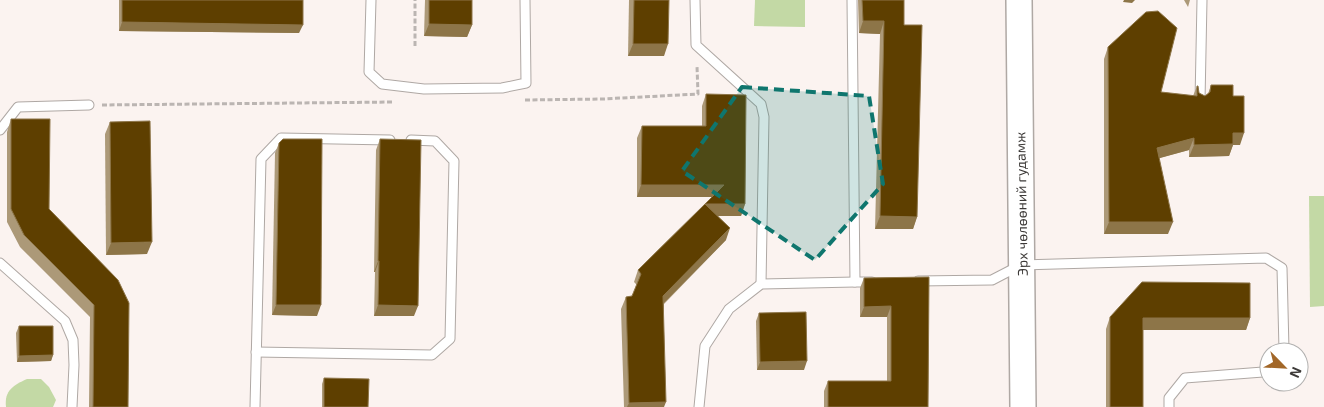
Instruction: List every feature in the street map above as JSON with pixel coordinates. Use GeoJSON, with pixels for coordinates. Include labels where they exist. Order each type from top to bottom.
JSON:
{"type":"FeatureCollection","features":[{"type":"Feature","properties":{"kind":"main road","name":"Эрх чөлөөний гудамж"},"geometry":{"type":"LineString","coordinates":[[1019,0],[1023,407]]}},
{"type":"Feature","properties":{"kind":"lane"},"geometry":{"type":"LineString","coordinates":[[371,0],[369,72],[382,84],[424,89],[502,88],[526,83],[525,0]]}},
{"type":"Feature","properties":{"kind":"lane"},"geometry":{"type":"LineString","coordinates":[[696,0],[696,45],[761,104],[764,117],[761,284]]}},
{"type":"Feature","properties":{"kind":"lane"},"geometry":{"type":"LineString","coordinates":[[852,0],[855,282]]}},
{"type":"Feature","properties":{"kind":"lane"},"geometry":{"type":"LineString","coordinates":[[1200,101],[1202,0]]}},
{"type":"Feature","properties":{"kind":"lane"},"geometry":{"type":"LineString","coordinates":[[0,130],[18,107],[89,105]]}},
{"type":"Feature","properties":{"kind":"lane"},"geometry":{"type":"LineString","coordinates":[[255,407],[256,352],[260,159],[281,138],[435,141],[454,161],[450,339],[432,355],[256,352]]}},
{"type":"Feature","properties":{"kind":"lane"},"geometry":{"type":"LineString","coordinates":[[906,282],[992,280],[1022,265],[1266,258],[1282,268],[1284,342]]}},
{"type":"Feature","properties":{"kind":"lane"},"geometry":{"type":"LineString","coordinates":[[0,262],[65,321],[72,340],[74,366],[72,407]]}},
{"type":"Feature","properties":{"kind":"lane"},"geometry":{"type":"LineString","coordinates":[[699,407],[705,346],[729,309],[761,284],[877,282]]}},
{"type":"Feature","properties":{"kind":"lane"},"geometry":{"type":"LineString","coordinates":[[1169,407],[1169,398],[1185,378],[1259,372]]}},
{"type":"Feature","properties":{"kind":"path"},"geometry":{"type":"LineString","coordinates":[[414,46],[415,0]]}},
{"type":"Feature","properties":{"kind":"highlighted area"},"geometry":{"type":"Polygon","coordinates":[[[742,87],[869,96],[883,184],[815,260],[682,171],[742,87]]]}},
{"type":"Feature","properties":{"kind":"green space"},"geometry":{"type":"Polygon","coordinates":[[[755,0],[805,0],[805,27],[754,26],[755,0]]]}},
{"type":"Feature","properties":{"kind":"green space"},"geometry":{"type":"Polygon","coordinates":[[[1309,196],[1324,196],[1324,306],[1310,307],[1309,196]]]}},
{"type":"Feature","properties":{"kind":"green space"},"geometry":{"type":"Polygon","coordinates":[[[27,379],[41,379],[49,387],[56,400],[53,407],[6,407],[8,392],[14,386],[27,379]]]}},
{"type":"Feature","properties":{"kind":"building"},"geometry":{"type":"Polygon","coordinates":[[[122,0],[303,0],[303,25],[122,22],[122,0]]]}},
{"type":"Feature","properties":{"kind":"building"},"geometry":{"type":"Polygon","coordinates":[[[429,0],[472,0],[472,25],[429,24],[429,0]]]}},
{"type":"Feature","properties":{"kind":"building"},"geometry":{"type":"Polygon","coordinates":[[[634,0],[669,0],[668,44],[633,44],[634,0]]]}},
{"type":"Feature","properties":{"kind":"building"},"geometry":{"type":"Polygon","coordinates":[[[862,0],[904,0],[904,25],[922,25],[917,217],[880,216],[884,21],[863,21],[862,0]]]}},
{"type":"Feature","properties":{"kind":"building"},"geometry":{"type":"Polygon","coordinates":[[[1158,11],[1177,28],[1161,92],[1197,96],[1198,86],[1199,93],[1205,96],[1210,92],[1211,85],[1233,85],[1233,96],[1244,96],[1244,133],[1233,133],[1233,144],[1194,145],[1194,138],[1157,148],[1173,222],[1109,222],[1108,47],[1146,12],[1158,11]]]}},
{"type":"Feature","properties":{"kind":"building"},"geometry":{"type":"Polygon","coordinates":[[[706,94],[746,95],[745,204],[705,204],[724,185],[641,185],[642,126],[706,126],[706,94]]]}},
{"type":"Feature","properties":{"kind":"building"},"geometry":{"type":"Polygon","coordinates":[[[11,119],[50,119],[49,209],[118,280],[129,303],[128,407],[93,407],[94,305],[24,235],[11,209],[11,119]]]}},
{"type":"Feature","properties":{"kind":"building"},"geometry":{"type":"Polygon","coordinates":[[[150,121],[152,242],[111,243],[110,122],[150,121]]]}},
{"type":"Feature","properties":{"kind":"building"},"geometry":{"type":"Polygon","coordinates":[[[283,139],[322,139],[321,305],[276,305],[279,143],[283,139]]]}},
{"type":"Feature","properties":{"kind":"building"},"geometry":{"type":"Polygon","coordinates":[[[380,139],[421,140],[418,306],[378,305],[380,139]]]}},
{"type":"Feature","properties":{"kind":"building"},"geometry":{"type":"Polygon","coordinates":[[[705,204],[730,228],[663,296],[666,402],[629,403],[626,297],[632,296],[641,274],[638,270],[705,204]]]}},
{"type":"Feature","properties":{"kind":"building"},"geometry":{"type":"Polygon","coordinates":[[[929,277],[928,407],[828,407],[828,381],[891,381],[891,306],[864,307],[864,278],[929,277]]]}},
{"type":"Feature","properties":{"kind":"building"},"geometry":{"type":"Polygon","coordinates":[[[1142,282],[1250,283],[1250,318],[1143,318],[1143,407],[1110,407],[1110,317],[1142,282]]]}},
{"type":"Feature","properties":{"kind":"building"},"geometry":{"type":"Polygon","coordinates":[[[806,312],[807,361],[760,362],[759,313],[806,312]]]}},
{"type":"Feature","properties":{"kind":"building"},"geometry":{"type":"Polygon","coordinates":[[[19,326],[53,326],[53,355],[19,356],[19,326]]]}},
{"type":"Feature","properties":{"kind":"building"},"geometry":{"type":"Polygon","coordinates":[[[324,378],[369,379],[368,407],[324,407],[324,378]]]}}]}
